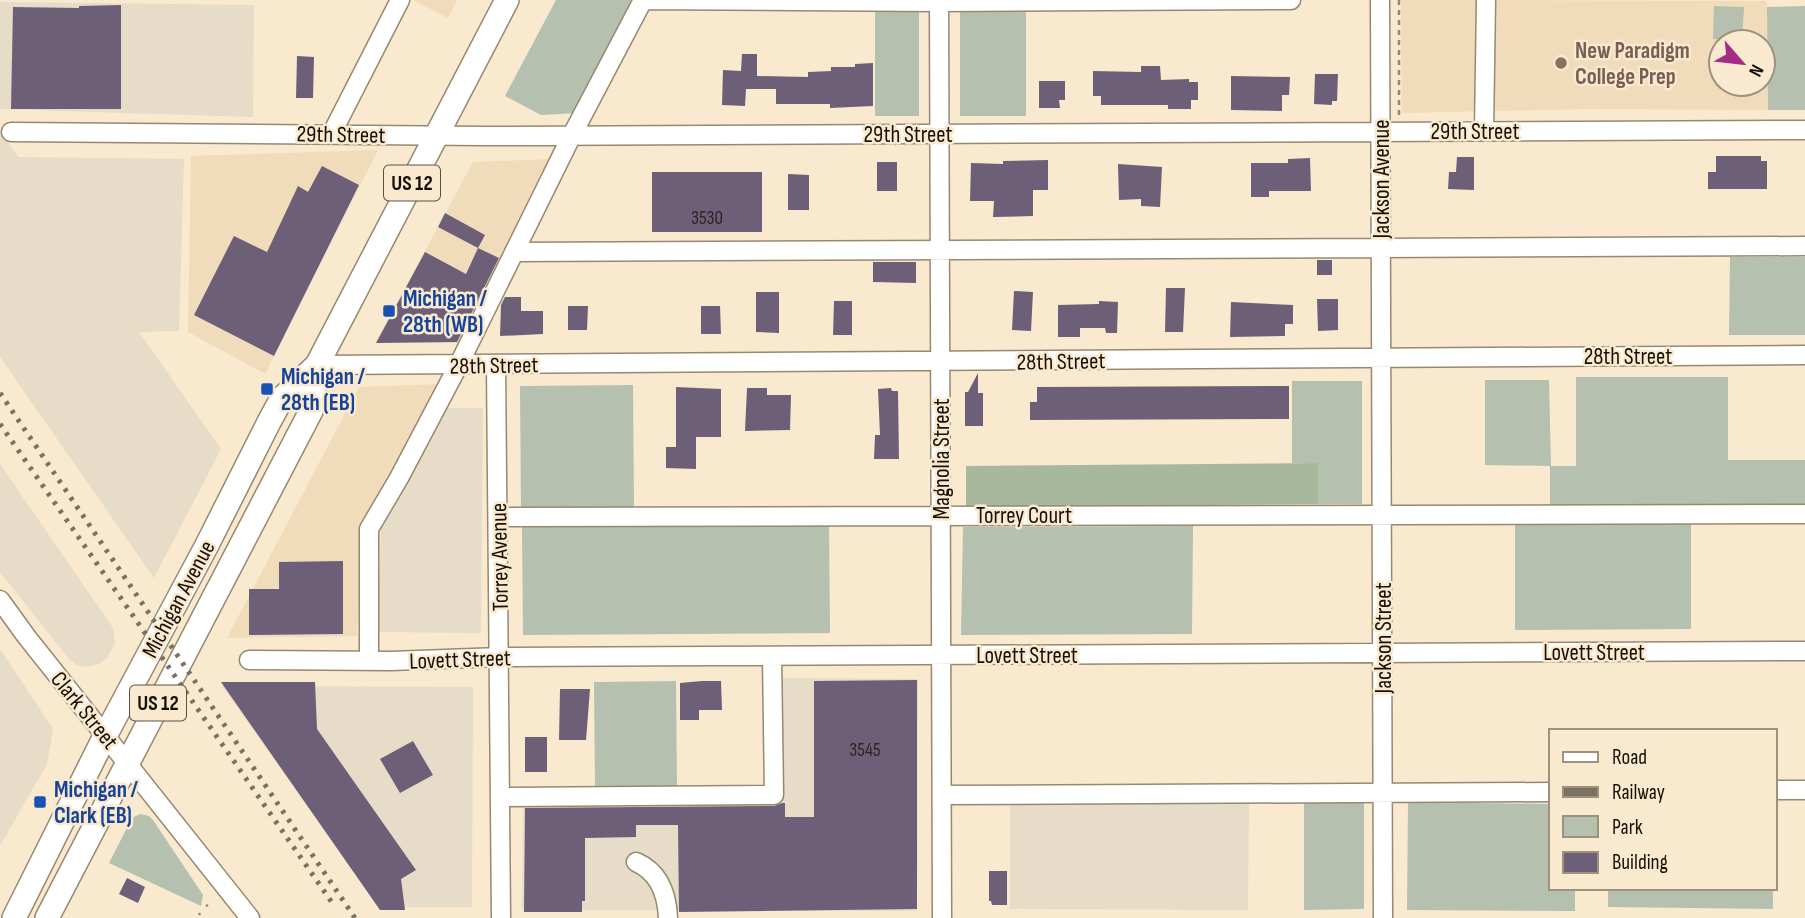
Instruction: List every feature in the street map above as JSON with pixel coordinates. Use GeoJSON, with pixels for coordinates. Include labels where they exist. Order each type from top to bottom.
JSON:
{"type":"FeatureCollection","features":[{"type":"Feature","properties":{"kind":"main road","name":"Michigan Avenue"},"geometry":{"type":"LineString","coordinates":[[14,918],[104,736],[202,556],[282,398],[317,365],[507,0]]}},
{"type":"Feature","properties":{"kind":"main road","name":"Michigan Avenue"},"geometry":{"type":"LineString","coordinates":[[47,918],[312,411],[317,365]]}},
{"type":"Feature","properties":{"kind":"street"},"geometry":{"type":"LineString","coordinates":[[332,133],[400,0]]}},
{"type":"Feature","properties":{"kind":"street"},"geometry":{"type":"LineString","coordinates":[[369,661],[369,528],[399,478],[458,366],[572,135],[643,0],[1291,0]]}},
{"type":"Feature","properties":{"kind":"street","name":"Jackson Avenue"},"geometry":{"type":"LineString","coordinates":[[1380,0],[1382,357]]}},
{"type":"Feature","properties":{"kind":"street"},"geometry":{"type":"LineString","coordinates":[[1484,131],[1486,0]]}},
{"type":"Feature","properties":{"kind":"street","name":"Magnolia Street"},"geometry":{"type":"LineString","coordinates":[[939,1],[942,918]]}},
{"type":"Feature","properties":{"kind":"street","name":"29th Street"},"geometry":{"type":"LineString","coordinates":[[11,132],[572,135],[1805,130]]}},
{"type":"Feature","properties":{"kind":"street"},"geometry":{"type":"LineString","coordinates":[[514,252],[1805,246]]}},
{"type":"Feature","properties":{"kind":"street","name":"28th Street"},"geometry":{"type":"LineString","coordinates":[[317,365],[1805,355]]}},
{"type":"Feature","properties":{"kind":"street","name":"Jackson Street"},"geometry":{"type":"LineString","coordinates":[[1382,357],[1383,918]]}},
{"type":"Feature","properties":{"kind":"street","name":"Torrey Avenue"},"geometry":{"type":"LineString","coordinates":[[496,365],[501,918]]}},
{"type":"Feature","properties":{"kind":"street","name":"Torrey Court"},"geometry":{"type":"LineString","coordinates":[[498,517],[1805,514]]}},
{"type":"Feature","properties":{"kind":"street","name":"Clark Street"},"geometry":{"type":"LineString","coordinates":[[0,600],[104,736],[250,918]]}},
{"type":"Feature","properties":{"kind":"street","name":"Lovett Street"},"geometry":{"type":"LineString","coordinates":[[249,660],[1805,651]]}},
{"type":"Feature","properties":{"kind":"street"},"geometry":{"type":"LineString","coordinates":[[501,797],[774,795],[772,656]]}},
{"type":"Feature","properties":{"kind":"street"},"geometry":{"type":"LineString","coordinates":[[1777,790],[1805,790]]}},
{"type":"Feature","properties":{"kind":"street"},"geometry":{"type":"LineString","coordinates":[[942,795],[1549,792]]}},
{"type":"Feature","properties":{"kind":"street"},"geometry":{"type":"LineString","coordinates":[[636,862],[647,867],[657,877],[664,892],[668,918]]}},
{"type":"Feature","properties":{"kind":"path"},"geometry":{"type":"LineString","coordinates":[[1399,0],[1399,117]]}},
{"type":"Feature","properties":{"kind":"shaded area"},"geometry":{"type":"Polygon","coordinates":[[[413,0],[457,0],[448,18],[413,0]]]}},
{"type":"Feature","properties":{"kind":"shaded area","name":"New Paradigm College Prep"},"geometry":{"type":"Polygon","coordinates":[[[1401,0],[1767,1],[1767,28],[1707,28],[1707,98],[1768,98],[1768,110],[1588,109],[1402,113],[1401,0]]]}},
{"type":"Feature","properties":{"kind":"shaded area"},"geometry":{"type":"Polygon","coordinates":[[[0,2],[254,5],[253,117],[0,109],[0,2]]]}},
{"type":"Feature","properties":{"kind":"shaded area"},"geometry":{"type":"Polygon","coordinates":[[[0,132],[18,157],[184,159],[179,331],[139,332],[221,449],[154,578],[0,357],[0,132]]]}},
{"type":"Feature","properties":{"kind":"shaded area"},"geometry":{"type":"Polygon","coordinates":[[[378,150],[265,374],[188,332],[191,156],[378,150]]]}},
{"type":"Feature","properties":{"kind":"shaded area"},"geometry":{"type":"Polygon","coordinates":[[[552,159],[462,343],[376,342],[473,162],[552,159]]]}},
{"type":"Feature","properties":{"kind":"shaded area"},"geometry":{"type":"Polygon","coordinates":[[[441,384],[363,524],[357,636],[227,638],[359,387],[441,384]]]}},
{"type":"Feature","properties":{"kind":"shaded area"},"geometry":{"type":"Polygon","coordinates":[[[447,408],[483,408],[481,633],[378,632],[381,518],[447,408]]]}},
{"type":"Feature","properties":{"kind":"shaded area"},"geometry":{"type":"Polygon","coordinates":[[[0,464],[113,628],[115,643],[107,658],[99,664],[86,667],[69,659],[0,572],[0,464]]]}},
{"type":"Feature","properties":{"kind":"shaded area"},"geometry":{"type":"Polygon","coordinates":[[[0,649],[53,729],[47,764],[0,846],[0,649]]]}},
{"type":"Feature","properties":{"kind":"shaded area"},"geometry":{"type":"Polygon","coordinates":[[[764,678],[918,679],[917,911],[522,910],[523,804],[764,805],[764,678]]]}},
{"type":"Feature","properties":{"kind":"shaded area"},"geometry":{"type":"Polygon","coordinates":[[[222,686],[473,687],[472,907],[379,907],[222,686]]]}},
{"type":"Feature","properties":{"kind":"shaded area"},"geometry":{"type":"Polygon","coordinates":[[[1010,794],[1249,795],[1248,910],[1010,909],[1010,794]]]}},
{"type":"Feature","properties":{"kind":"green space"},"geometry":{"type":"Polygon","coordinates":[[[556,0],[637,0],[577,113],[541,115],[505,96],[556,0]]]}},
{"type":"Feature","properties":{"kind":"green space"},"geometry":{"type":"Polygon","coordinates":[[[1714,6],[1744,7],[1743,28],[1713,28],[1714,6]]]}},
{"type":"Feature","properties":{"kind":"green space"},"geometry":{"type":"Polygon","coordinates":[[[1805,6],[1805,110],[1768,110],[1768,98],[1777,98],[1777,28],[1767,28],[1767,7],[1805,6]]]}},
{"type":"Feature","properties":{"kind":"green space"},"geometry":{"type":"Polygon","coordinates":[[[919,7],[919,116],[875,116],[875,8],[919,7]]]}},
{"type":"Feature","properties":{"kind":"green space"},"geometry":{"type":"Polygon","coordinates":[[[1026,8],[1026,116],[960,116],[960,9],[1026,8]]]}},
{"type":"Feature","properties":{"kind":"green space"},"geometry":{"type":"Polygon","coordinates":[[[1730,257],[1805,257],[1805,335],[1729,335],[1730,257]]]}},
{"type":"Feature","properties":{"kind":"green space"},"geometry":{"type":"Polygon","coordinates":[[[1576,377],[1728,377],[1728,460],[1805,460],[1805,508],[1550,508],[1550,466],[1485,465],[1485,380],[1549,380],[1551,466],[1576,466],[1576,377]]]}},
{"type":"Feature","properties":{"kind":"green space"},"geometry":{"type":"Polygon","coordinates":[[[1292,381],[1362,381],[1362,504],[1318,504],[1318,463],[1292,463],[1292,381]]]}},
{"type":"Feature","properties":{"kind":"green space"},"geometry":{"type":"Polygon","coordinates":[[[633,385],[634,509],[521,510],[520,386],[633,385]]]}},
{"type":"Feature","properties":{"kind":"green space"},"geometry":{"type":"Polygon","coordinates":[[[1318,463],[1318,504],[966,507],[966,466],[1318,463]]]}},
{"type":"Feature","properties":{"kind":"green space"},"geometry":{"type":"Polygon","coordinates":[[[1691,519],[1691,629],[1515,630],[1515,520],[1691,519]]]}},
{"type":"Feature","properties":{"kind":"green space"},"geometry":{"type":"Polygon","coordinates":[[[829,523],[830,633],[523,635],[522,527],[829,523]]]}},
{"type":"Feature","properties":{"kind":"green space"},"geometry":{"type":"Polygon","coordinates":[[[1193,526],[1192,634],[961,635],[963,527],[1193,526]]]}},
{"type":"Feature","properties":{"kind":"green space"},"geometry":{"type":"Polygon","coordinates":[[[676,681],[677,786],[595,787],[594,682],[676,681]]]}},
{"type":"Feature","properties":{"kind":"green space"},"geometry":{"type":"Polygon","coordinates":[[[1304,802],[1364,802],[1364,909],[1304,910],[1304,802]]]}},
{"type":"Feature","properties":{"kind":"green space"},"geometry":{"type":"Polygon","coordinates":[[[1408,802],[1549,804],[1549,890],[1575,890],[1575,911],[1407,910],[1408,802]]]}},
{"type":"Feature","properties":{"kind":"green space"},"geometry":{"type":"Polygon","coordinates":[[[140,814],[153,820],[203,895],[201,906],[109,863],[132,818],[140,814]]]}},
{"type":"Feature","properties":{"kind":"green space"},"geometry":{"type":"Polygon","coordinates":[[[1608,890],[1773,890],[1773,909],[1608,907],[1608,890]]]}},
{"type":"Feature","properties":{"kind":"building"},"geometry":{"type":"Polygon","coordinates":[[[121,5],[121,109],[11,109],[13,7],[79,8],[121,5]]]}},
{"type":"Feature","properties":{"kind":"building"},"geometry":{"type":"Polygon","coordinates":[[[742,54],[757,54],[757,76],[808,77],[808,72],[831,71],[831,67],[855,67],[855,64],[873,63],[873,106],[830,108],[830,104],[776,104],[776,89],[746,89],[745,106],[722,105],[723,70],[741,71],[742,54]]]}},
{"type":"Feature","properties":{"kind":"building"},"geometry":{"type":"Polygon","coordinates":[[[297,56],[314,57],[313,98],[296,98],[297,56]]]}},
{"type":"Feature","properties":{"kind":"building"},"geometry":{"type":"Polygon","coordinates":[[[1141,66],[1160,66],[1161,80],[1189,79],[1189,82],[1198,82],[1198,100],[1191,100],[1191,109],[1168,109],[1168,105],[1101,105],[1101,96],[1093,96],[1093,71],[1141,72],[1141,66]]]}},
{"type":"Feature","properties":{"kind":"building"},"geometry":{"type":"Polygon","coordinates":[[[1315,74],[1338,74],[1337,101],[1332,101],[1332,105],[1314,104],[1315,74]]]}},
{"type":"Feature","properties":{"kind":"building"},"geometry":{"type":"Polygon","coordinates":[[[1231,76],[1290,77],[1289,95],[1282,95],[1282,111],[1231,110],[1231,76]]]}},
{"type":"Feature","properties":{"kind":"building"},"geometry":{"type":"Polygon","coordinates":[[[1039,81],[1065,81],[1065,100],[1059,100],[1060,108],[1039,108],[1039,81]]]}},
{"type":"Feature","properties":{"kind":"building"},"geometry":{"type":"Polygon","coordinates":[[[1716,156],[1761,156],[1761,161],[1767,161],[1767,189],[1708,189],[1708,172],[1716,172],[1716,156]]]}},
{"type":"Feature","properties":{"kind":"building"},"geometry":{"type":"Polygon","coordinates":[[[1457,157],[1474,157],[1474,190],[1448,189],[1449,172],[1456,172],[1457,157]]]}},
{"type":"Feature","properties":{"kind":"building"},"geometry":{"type":"Polygon","coordinates":[[[1310,158],[1311,191],[1269,191],[1269,197],[1251,197],[1251,163],[1288,163],[1288,159],[1310,158]]]}},
{"type":"Feature","properties":{"kind":"building"},"geometry":{"type":"Polygon","coordinates":[[[1048,160],[1048,190],[1033,190],[1033,216],[993,217],[994,201],[970,201],[971,163],[1003,164],[1003,161],[1048,160]]]}},
{"type":"Feature","properties":{"kind":"building"},"geometry":{"type":"Polygon","coordinates":[[[877,162],[897,162],[897,191],[877,191],[877,162]]]}},
{"type":"Feature","properties":{"kind":"building"},"geometry":{"type":"Polygon","coordinates":[[[1118,164],[1162,167],[1160,207],[1141,206],[1141,199],[1119,200],[1118,164]]]}},
{"type":"Feature","properties":{"kind":"building"},"geometry":{"type":"Polygon","coordinates":[[[322,166],[359,185],[274,356],[194,315],[234,236],[267,252],[298,186],[308,192],[322,166]]]}},
{"type":"Feature","properties":{"kind":"building"},"geometry":{"type":"Polygon","coordinates":[[[652,172],[762,172],[762,232],[652,232],[652,172]]]}},
{"type":"Feature","properties":{"kind":"building"},"geometry":{"type":"Polygon","coordinates":[[[788,174],[809,175],[809,210],[788,210],[788,174]]]}},
{"type":"Feature","properties":{"kind":"building"},"geometry":{"type":"Polygon","coordinates":[[[445,213],[485,235],[478,248],[438,227],[445,213]]]}},
{"type":"Feature","properties":{"kind":"building"},"geometry":{"type":"Polygon","coordinates":[[[478,248],[499,258],[457,342],[376,343],[425,252],[466,274],[478,248]]]}},
{"type":"Feature","properties":{"kind":"building"},"geometry":{"type":"Polygon","coordinates":[[[1317,260],[1332,260],[1332,275],[1317,275],[1317,260]]]}},
{"type":"Feature","properties":{"kind":"building"},"geometry":{"type":"Polygon","coordinates":[[[873,262],[916,262],[916,283],[873,282],[873,262]]]}},
{"type":"Feature","properties":{"kind":"building"},"geometry":{"type":"Polygon","coordinates":[[[1166,288],[1185,288],[1183,332],[1165,332],[1166,288]]]}},
{"type":"Feature","properties":{"kind":"building"},"geometry":{"type":"Polygon","coordinates":[[[1014,291],[1033,292],[1031,331],[1012,330],[1014,291]]]}},
{"type":"Feature","properties":{"kind":"building"},"geometry":{"type":"Polygon","coordinates":[[[756,292],[779,292],[779,333],[756,332],[756,292]]]}},
{"type":"Feature","properties":{"kind":"building"},"geometry":{"type":"Polygon","coordinates":[[[505,297],[521,297],[521,311],[543,311],[543,334],[500,336],[501,305],[505,297]]]}},
{"type":"Feature","properties":{"kind":"building"},"geometry":{"type":"Polygon","coordinates":[[[1317,299],[1338,299],[1338,330],[1318,331],[1317,299]]]}},
{"type":"Feature","properties":{"kind":"building"},"geometry":{"type":"Polygon","coordinates":[[[834,301],[852,301],[852,335],[833,335],[834,301]]]}},
{"type":"Feature","properties":{"kind":"building"},"geometry":{"type":"Polygon","coordinates":[[[1099,301],[1118,302],[1117,333],[1106,333],[1105,328],[1080,328],[1080,337],[1058,337],[1058,305],[1099,304],[1099,301]]]}},
{"type":"Feature","properties":{"kind":"building"},"geometry":{"type":"Polygon","coordinates":[[[1231,302],[1293,305],[1293,324],[1285,324],[1285,336],[1230,337],[1231,302]]]}},
{"type":"Feature","properties":{"kind":"building"},"geometry":{"type":"Polygon","coordinates":[[[568,306],[588,306],[587,330],[568,330],[568,306]]]}},
{"type":"Feature","properties":{"kind":"building"},"geometry":{"type":"Polygon","coordinates":[[[701,306],[720,306],[721,334],[701,334],[701,306]]]}},
{"type":"Feature","properties":{"kind":"building"},"geometry":{"type":"Polygon","coordinates":[[[978,373],[978,393],[983,393],[983,426],[965,426],[965,392],[968,392],[978,373]]]}},
{"type":"Feature","properties":{"kind":"building"},"geometry":{"type":"Polygon","coordinates":[[[1289,386],[1289,419],[1030,420],[1030,402],[1037,402],[1037,387],[1289,386]]]}},
{"type":"Feature","properties":{"kind":"building"},"geometry":{"type":"Polygon","coordinates":[[[676,387],[721,389],[721,437],[696,437],[696,469],[666,468],[666,447],[676,447],[676,387]]]}},
{"type":"Feature","properties":{"kind":"building"},"geometry":{"type":"Polygon","coordinates":[[[747,388],[767,388],[767,395],[791,395],[790,430],[745,431],[747,388]]]}},
{"type":"Feature","properties":{"kind":"building"},"geometry":{"type":"Polygon","coordinates":[[[891,388],[892,391],[898,391],[899,459],[874,459],[875,435],[880,435],[878,389],[891,388]]]}},
{"type":"Feature","properties":{"kind":"building"},"geometry":{"type":"Polygon","coordinates":[[[343,561],[343,634],[249,635],[249,589],[279,589],[279,562],[343,561]]]}},
{"type":"Feature","properties":{"kind":"building"},"geometry":{"type":"Polygon","coordinates":[[[917,680],[917,909],[679,912],[678,825],[636,825],[636,837],[585,838],[585,901],[582,901],[582,912],[524,912],[525,808],[774,806],[785,803],[785,817],[814,817],[814,681],[917,680]]]}},
{"type":"Feature","properties":{"kind":"building"},"geometry":{"type":"Polygon","coordinates":[[[721,681],[722,710],[699,710],[699,720],[680,720],[680,683],[721,681]]]}},
{"type":"Feature","properties":{"kind":"building"},"geometry":{"type":"Polygon","coordinates":[[[221,682],[315,682],[317,729],[416,870],[401,879],[405,910],[380,910],[221,682]]]}},
{"type":"Feature","properties":{"kind":"building"},"geometry":{"type":"Polygon","coordinates":[[[560,689],[590,689],[586,740],[559,740],[560,689]]]}},
{"type":"Feature","properties":{"kind":"building"},"geometry":{"type":"Polygon","coordinates":[[[525,737],[547,737],[547,772],[525,772],[525,737]]]}},
{"type":"Feature","properties":{"kind":"building"},"geometry":{"type":"Polygon","coordinates":[[[413,741],[433,775],[400,793],[380,759],[413,741]]]}},
{"type":"Feature","properties":{"kind":"building"},"geometry":{"type":"Polygon","coordinates":[[[989,871],[1007,871],[1007,905],[992,905],[989,901],[989,871]]]}},
{"type":"Feature","properties":{"kind":"building"},"geometry":{"type":"Polygon","coordinates":[[[127,878],[145,887],[138,903],[119,894],[127,878]]]}},
{"type":"Feature","properties":{"kind":"railway"},"geometry":{"type":"LineString","coordinates":[[0,393],[355,918]]}},
{"type":"Feature","properties":{"kind":"railway"},"geometry":{"type":"LineString","coordinates":[[0,424],[333,904]]}},
{"type":"Feature","properties":{"kind":"place","name":"New Paradigm College Prep"},"geometry":{"type":"Point","coordinates":[1561,63]}},
{"type":"Feature","properties":{"kind":"place","name":"Michigan / 28th (WB)"},"geometry":{"type":"Point","coordinates":[389,311]}},
{"type":"Feature","properties":{"kind":"place","name":"Michigan / 28th (EB)"},"geometry":{"type":"Point","coordinates":[267,389]}},
{"type":"Feature","properties":{"kind":"place","name":"Michigan / Clark (EB)"},"geometry":{"type":"Point","coordinates":[40,802]}}]}
